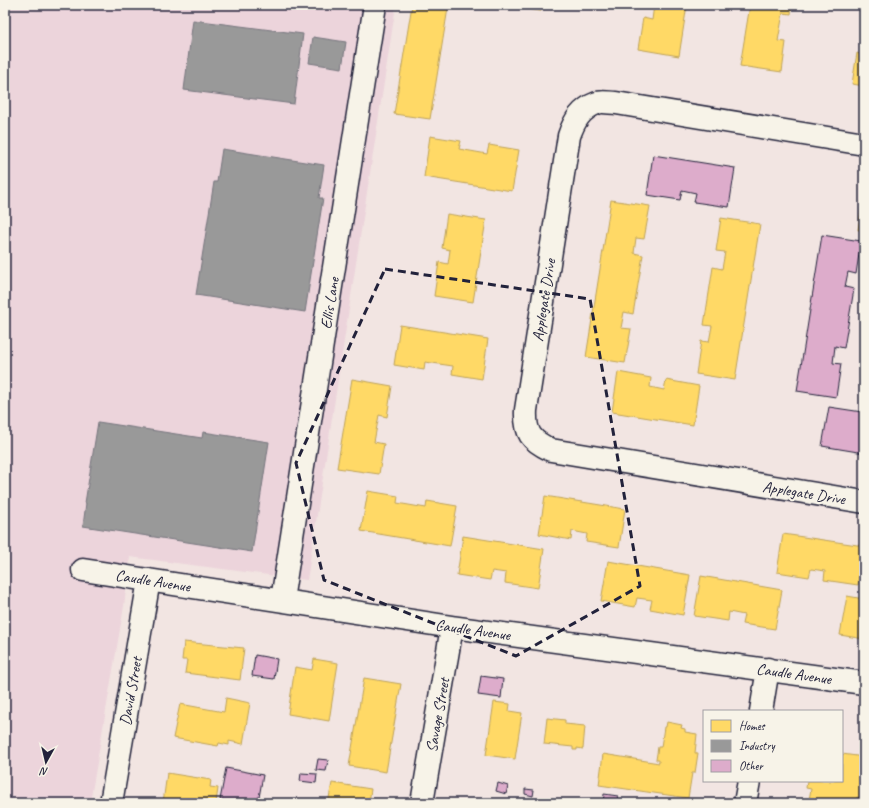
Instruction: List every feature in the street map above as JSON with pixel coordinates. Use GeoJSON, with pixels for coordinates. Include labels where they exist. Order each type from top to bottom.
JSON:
{"type":"FeatureCollection","features":[{"type":"Feature","properties":{"kind":"street","name":"Ellis Lane"},"geometry":{"type":"LineString","coordinates":[[282,600],[376,5]]}},
{"type":"Feature","properties":{"kind":"street","name":"Applegate Drive"},"geometry":{"type":"LineString","coordinates":[[864,144],[616,103],[598,103],[584,111],[574,121],[569,136],[526,410],[526,423],[530,435],[538,444],[551,450],[864,502]]}},
{"type":"Feature","properties":{"kind":"street","name":"Caudle Avenue"},"geometry":{"type":"LineString","coordinates":[[83,570],[452,627],[864,683]]}},
{"type":"Feature","properties":{"kind":"street","name":"David Street"},"geometry":{"type":"LineString","coordinates":[[111,803],[149,580]]}},
{"type":"Feature","properties":{"kind":"street","name":"Savage Street"},"geometry":{"type":"LineString","coordinates":[[422,803],[452,627]]}},
{"type":"Feature","properties":{"kind":"street"},"geometry":{"type":"LineString","coordinates":[[761,710],[768,669]]}},
{"type":"Feature","properties":{"kind":"street"},"geometry":{"type":"LineString","coordinates":[[745,803],[749,782]]}},
{"type":"Feature","properties":{"kind":"highlighted area"},"geometry":{"type":"Polygon","coordinates":[[[385,269],[590,299],[640,586],[516,656],[324,580],[296,463],[385,269]]]}},
{"type":"Feature","properties":{"kind":"shaded area"},"geometry":{"type":"Polygon","coordinates":[[[5,5],[396,5],[307,580],[130,557],[124,606],[90,803],[5,803],[5,5]]]}},
{"type":"Feature","properties":{"kind":"building: Homes"},"geometry":{"type":"Polygon","coordinates":[[[412,5],[430,5],[448,8],[430,119],[394,114],[412,5]]]}},
{"type":"Feature","properties":{"kind":"building: Homes"},"geometry":{"type":"Polygon","coordinates":[[[511,5],[542,5],[541,11],[511,7],[511,5]]]}},
{"type":"Feature","properties":{"kind":"building: Homes"},"geometry":{"type":"Polygon","coordinates":[[[654,5],[687,5],[679,56],[638,49],[643,18],[652,20],[654,5]]]}},
{"type":"Feature","properties":{"kind":"building: Homes"},"geometry":{"type":"Polygon","coordinates":[[[750,5],[792,5],[791,14],[783,13],[778,41],[786,42],[782,72],[740,66],[750,5]]]}},
{"type":"Feature","properties":{"kind":"building: Homes"},"geometry":{"type":"Polygon","coordinates":[[[857,53],[864,55],[864,86],[852,84],[857,53]]]}},
{"type":"Feature","properties":{"kind":"building: Homes"},"geometry":{"type":"Polygon","coordinates":[[[430,136],[461,141],[459,149],[487,154],[489,145],[519,150],[512,191],[424,177],[430,136]]]}},
{"type":"Feature","properties":{"kind":"building: Homes"},"geometry":{"type":"Polygon","coordinates":[[[864,190],[864,230],[858,230],[864,190]]]}},
{"type":"Feature","properties":{"kind":"building: Homes"},"geometry":{"type":"Polygon","coordinates":[[[611,200],[650,206],[644,239],[636,238],[634,253],[643,255],[633,314],[624,312],[621,328],[631,329],[625,363],[586,357],[611,200]]]}},
{"type":"Feature","properties":{"kind":"building: Homes"},"geometry":{"type":"Polygon","coordinates":[[[447,214],[486,220],[473,302],[434,296],[439,262],[448,264],[450,250],[442,248],[447,214]]]}},
{"type":"Feature","properties":{"kind":"building: Homes"},"geometry":{"type":"Polygon","coordinates":[[[721,218],[760,224],[735,380],[696,374],[701,341],[709,342],[712,326],[704,325],[713,267],[722,269],[725,252],[716,251],[721,218]]]}},
{"type":"Feature","properties":{"kind":"building: Homes"},"geometry":{"type":"Polygon","coordinates":[[[400,325],[488,339],[482,379],[452,374],[453,366],[425,362],[424,370],[394,365],[400,325]]]}},
{"type":"Feature","properties":{"kind":"building: Homes"},"geometry":{"type":"Polygon","coordinates":[[[618,372],[651,378],[650,387],[664,390],[666,380],[699,386],[693,425],[612,412],[618,372]]]}},
{"type":"Feature","properties":{"kind":"building: Homes"},"geometry":{"type":"Polygon","coordinates":[[[352,379],[392,386],[387,417],[379,415],[374,442],[384,444],[379,474],[337,468],[352,379]]]}},
{"type":"Feature","properties":{"kind":"building: Homes"},"geometry":{"type":"Polygon","coordinates":[[[368,491],[398,496],[397,503],[426,508],[427,501],[457,506],[450,546],[361,531],[368,491]]]}},
{"type":"Feature","properties":{"kind":"building: Homes"},"geometry":{"type":"Polygon","coordinates":[[[545,496],[625,509],[619,547],[586,542],[587,534],[572,531],[571,540],[539,534],[545,496]]]}},
{"type":"Feature","properties":{"kind":"building: Homes"},"geometry":{"type":"Polygon","coordinates":[[[783,534],[864,546],[858,585],[824,580],[825,571],[811,569],[809,577],[777,572],[783,534]]]}},
{"type":"Feature","properties":{"kind":"building: Homes"},"geometry":{"type":"Polygon","coordinates":[[[463,536],[544,549],[538,588],[505,583],[506,573],[492,571],[490,580],[457,575],[463,536]]]}},
{"type":"Feature","properties":{"kind":"building: Homes"},"geometry":{"type":"Polygon","coordinates":[[[608,561],[690,575],[683,615],[650,609],[652,600],[637,598],[635,607],[601,601],[608,561]]]}},
{"type":"Feature","properties":{"kind":"building: Homes"},"geometry":{"type":"Polygon","coordinates":[[[701,576],[782,590],[775,629],[742,624],[744,615],[729,612],[728,621],[694,616],[701,576]]]}},
{"type":"Feature","properties":{"kind":"building: Homes"},"geometry":{"type":"Polygon","coordinates":[[[847,596],[864,599],[864,639],[840,635],[847,596]]]}},
{"type":"Feature","properties":{"kind":"building: Homes"},"geometry":{"type":"Polygon","coordinates":[[[184,642],[244,648],[240,680],[185,673],[187,660],[182,660],[184,642]]]}},
{"type":"Feature","properties":{"kind":"building: Homes"},"geometry":{"type":"Polygon","coordinates":[[[314,659],[338,663],[329,721],[288,714],[295,667],[312,670],[314,659]]]}},
{"type":"Feature","properties":{"kind":"building: Homes"},"geometry":{"type":"Polygon","coordinates":[[[364,678],[401,684],[386,772],[349,766],[364,678]]]}},
{"type":"Feature","properties":{"kind":"building: Homes"},"geometry":{"type":"Polygon","coordinates":[[[226,698],[250,703],[243,744],[229,741],[229,745],[219,743],[218,746],[173,738],[180,704],[224,712],[226,698]]]}},
{"type":"Feature","properties":{"kind":"building: Homes"},"geometry":{"type":"Polygon","coordinates":[[[494,702],[510,704],[509,711],[522,713],[515,759],[486,755],[494,702]]]}},
{"type":"Feature","properties":{"kind":"building: Homes"},"geometry":{"type":"Polygon","coordinates":[[[547,718],[565,720],[565,724],[585,726],[583,749],[577,748],[577,750],[573,750],[573,747],[544,744],[547,718]]]}},
{"type":"Feature","properties":{"kind":"building: Homes"},"geometry":{"type":"Polygon","coordinates":[[[667,722],[682,725],[681,728],[685,729],[685,732],[697,734],[695,753],[698,753],[695,773],[692,773],[688,798],[599,785],[603,754],[659,763],[659,760],[656,760],[658,747],[661,747],[664,727],[666,727],[667,722]]]}},
{"type":"Feature","properties":{"kind":"building: Homes"},"geometry":{"type":"Polygon","coordinates":[[[843,754],[864,757],[864,772],[860,798],[857,797],[856,803],[826,803],[809,800],[811,789],[806,788],[807,782],[843,782],[843,754]]]}},
{"type":"Feature","properties":{"kind":"building: Homes"},"geometry":{"type":"Polygon","coordinates":[[[167,773],[211,780],[210,787],[218,788],[216,803],[163,803],[167,773]]]}},
{"type":"Feature","properties":{"kind":"building: Homes"},"geometry":{"type":"Polygon","coordinates":[[[332,783],[371,789],[369,803],[328,803],[332,783]]]}},
{"type":"Feature","properties":{"kind":"building: Industry"},"geometry":{"type":"Polygon","coordinates":[[[193,20],[303,34],[294,104],[184,90],[193,20]]]}},
{"type":"Feature","properties":{"kind":"building: Industry"},"geometry":{"type":"Polygon","coordinates":[[[313,37],[346,42],[342,68],[309,63],[313,37]]]}},
{"type":"Feature","properties":{"kind":"building: Industry"},"geometry":{"type":"Polygon","coordinates":[[[222,149],[324,165],[319,198],[323,198],[305,312],[196,295],[214,182],[217,182],[222,149]]]}},
{"type":"Feature","properties":{"kind":"building: Industry"},"geometry":{"type":"Polygon","coordinates":[[[98,422],[202,438],[203,432],[269,442],[252,552],[83,526],[85,503],[98,422]]]}},
{"type":"Feature","properties":{"kind":"building: Other"},"geometry":{"type":"Polygon","coordinates":[[[653,155],[735,168],[729,207],[694,202],[696,193],[682,190],[680,200],[647,195],[653,155]]]}},
{"type":"Feature","properties":{"kind":"building: Other"},"geometry":{"type":"Polygon","coordinates":[[[822,235],[861,241],[856,274],[848,272],[845,287],[854,289],[844,348],[835,346],[833,363],[841,364],[836,397],[797,391],[822,235]]]}},
{"type":"Feature","properties":{"kind":"building: Other"},"geometry":{"type":"Polygon","coordinates":[[[829,407],[862,412],[861,421],[864,422],[864,453],[822,446],[829,407]]]}},
{"type":"Feature","properties":{"kind":"building: Other"},"geometry":{"type":"Polygon","coordinates":[[[255,655],[277,659],[274,679],[252,676],[255,655]]]}},
{"type":"Feature","properties":{"kind":"building: Other"},"geometry":{"type":"Polygon","coordinates":[[[481,676],[503,679],[501,698],[478,695],[481,676]]]}},
{"type":"Feature","properties":{"kind":"building: Other"},"geometry":{"type":"Polygon","coordinates":[[[318,759],[328,760],[326,771],[316,770],[318,759]]]}},
{"type":"Feature","properties":{"kind":"building: Other"},"geometry":{"type":"Polygon","coordinates":[[[226,768],[263,775],[258,803],[239,803],[220,800],[226,768]]]}},
{"type":"Feature","properties":{"kind":"building: Other"},"geometry":{"type":"Polygon","coordinates":[[[301,773],[317,774],[316,783],[300,781],[301,773]]]}},
{"type":"Feature","properties":{"kind":"building: Other"},"geometry":{"type":"Polygon","coordinates":[[[498,783],[508,786],[506,794],[496,791],[498,783]]]}},
{"type":"Feature","properties":{"kind":"building: Other"},"geometry":{"type":"Polygon","coordinates":[[[525,789],[534,790],[533,796],[525,794],[525,789]]]}},
{"type":"Feature","properties":{"kind":"building: Other"},"geometry":{"type":"Polygon","coordinates":[[[604,794],[618,796],[617,803],[603,803],[604,794]]]}}]}
